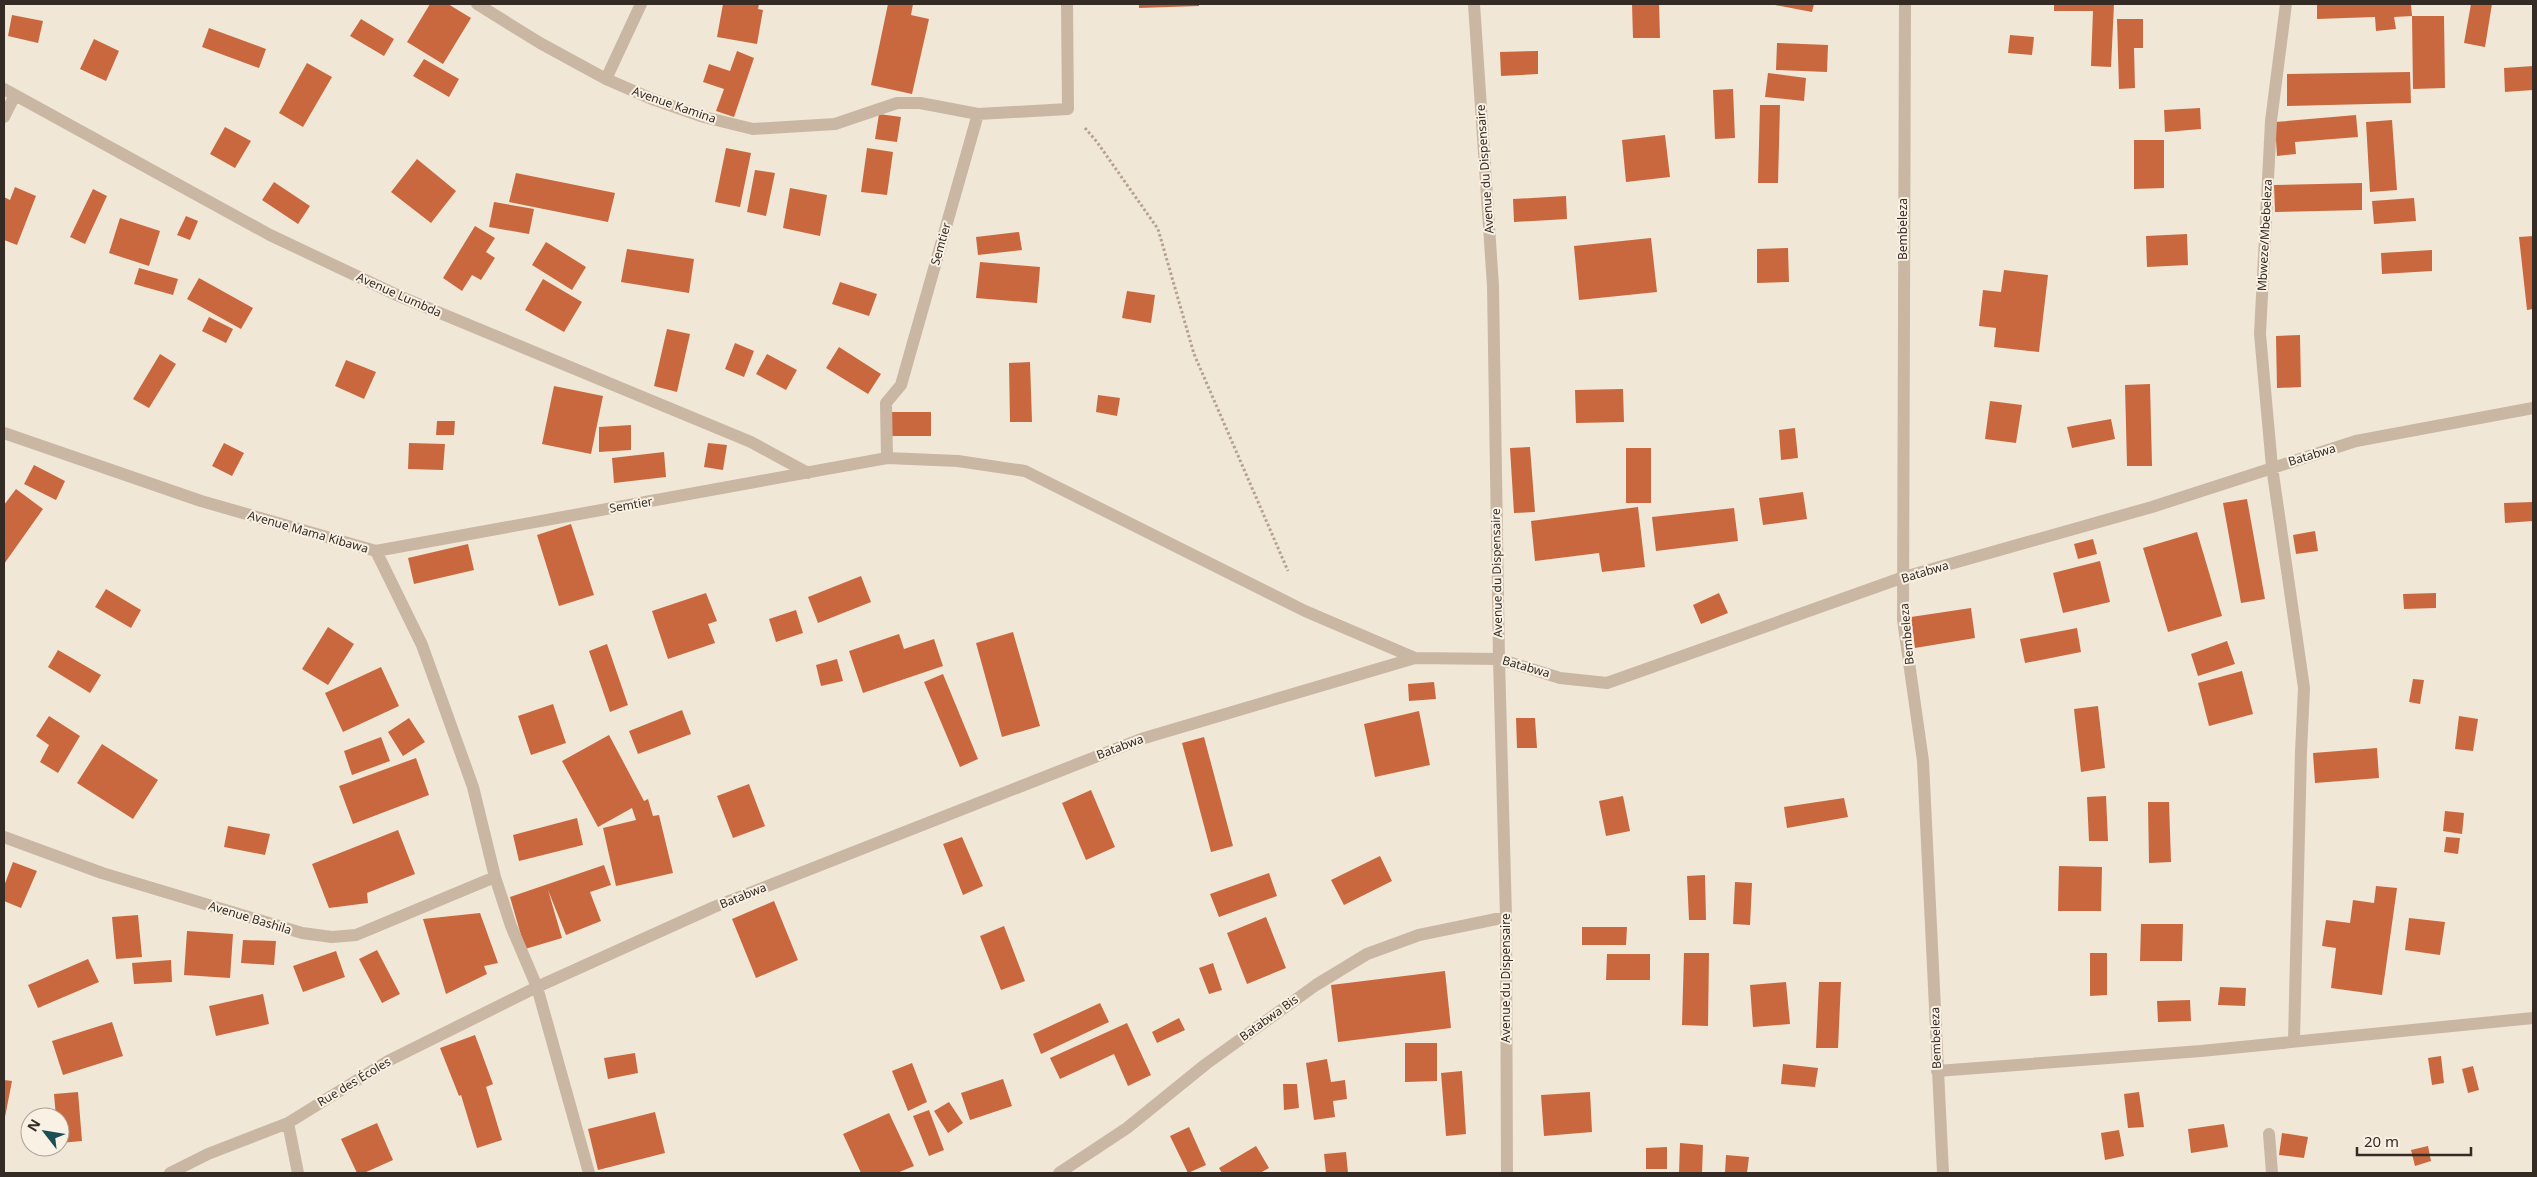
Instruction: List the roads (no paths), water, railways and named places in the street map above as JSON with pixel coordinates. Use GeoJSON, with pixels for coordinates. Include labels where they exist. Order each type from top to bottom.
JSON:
{"type":"FeatureCollection","features":[{"type":"Feature","properties":{"kind":"street","name":"Avenue Kamina"},"geometry":{"type":"LineString","coordinates":[[477,4],[606,79],[652,99],[704,117],[753,128],[835,124],[897,103],[920,103],[978,114],[1068,109],[1067,4]]}},
{"type":"Feature","properties":{"kind":"street"},"geometry":{"type":"LineString","coordinates":[[606,79],[642,4]]}},
{"type":"Feature","properties":{"kind":"street","name":"Avenue du Dispensaire"},"geometry":{"type":"LineString","coordinates":[[1474,4],[1493,286],[1499,659],[1506,917],[1507,1173]]}},
{"type":"Feature","properties":{"kind":"street","name":"Bembeleza"},"geometry":{"type":"LineString","coordinates":[[1905,4],[1902,423],[1904,620],[1923,761],[1943,1173]]}},
{"type":"Feature","properties":{"kind":"street","name":"Mbweze/Mbebeleza"},"geometry":{"type":"LineString","coordinates":[[2286,4],[2271,121],[2260,334],[2272,467],[2304,688],[2294,1040]]}},
{"type":"Feature","properties":{"kind":"street"},"geometry":{"type":"LineString","coordinates":[[4,118],[10,92]]}},
{"type":"Feature","properties":{"kind":"street","name":"Avenue Lumbda"},"geometry":{"type":"LineString","coordinates":[[10,92],[270,235],[400,296],[751,442],[808,473]]}},
{"type":"Feature","properties":{"kind":"street","name":"Semtier"},"geometry":{"type":"LineString","coordinates":[[887,458],[886,403],[901,385],[978,114]]}},
{"type":"Feature","properties":{"kind":"street","name":"Batabwa"},"geometry":{"type":"LineString","coordinates":[[537,987],[714,907],[1140,739],[1415,658],[1499,659],[1560,678],[1607,683],[1904,577],[2152,506],[2356,441],[2533,408]]}},
{"type":"Feature","properties":{"kind":"street","name":"Avenue Mama Kibawa"},"geometry":{"type":"LineString","coordinates":[[4,433],[201,501],[376,551],[429,662],[473,786],[495,877],[511,926],[537,987],[589,1173]]}},
{"type":"Feature","properties":{"kind":"street","name":"Semtier"},"geometry":{"type":"LineString","coordinates":[[376,551],[887,458],[958,461],[1025,471],[1305,611],[1415,658]]}},
{"type":"Feature","properties":{"kind":"street","name":"Avenue Bashila"},"geometry":{"type":"LineString","coordinates":[[4,837],[102,873],[302,933],[332,938],[356,935],[495,877]]}},
{"type":"Feature","properties":{"kind":"street","name":"Batabwa Bis"},"geometry":{"type":"LineString","coordinates":[[1059,1173],[1127,1128],[1206,1064],[1316,985],[1367,954],[1419,936],[1506,917]]}},
{"type":"Feature","properties":{"kind":"street","name":"Rue des Écoles"},"geometry":{"type":"LineString","coordinates":[[170,1173],[208,1154],[288,1122],[388,1061],[537,987]]}},
{"type":"Feature","properties":{"kind":"street"},"geometry":{"type":"LineString","coordinates":[[1937,1071],[2201,1051],[2294,1040],[2533,1018]]}},
{"type":"Feature","properties":{"kind":"street"},"geometry":{"type":"LineString","coordinates":[[288,1122],[298,1173]]}},
{"type":"Feature","properties":{"kind":"street"},"geometry":{"type":"LineString","coordinates":[[2269,1134],[2272,1173]]}}]}
